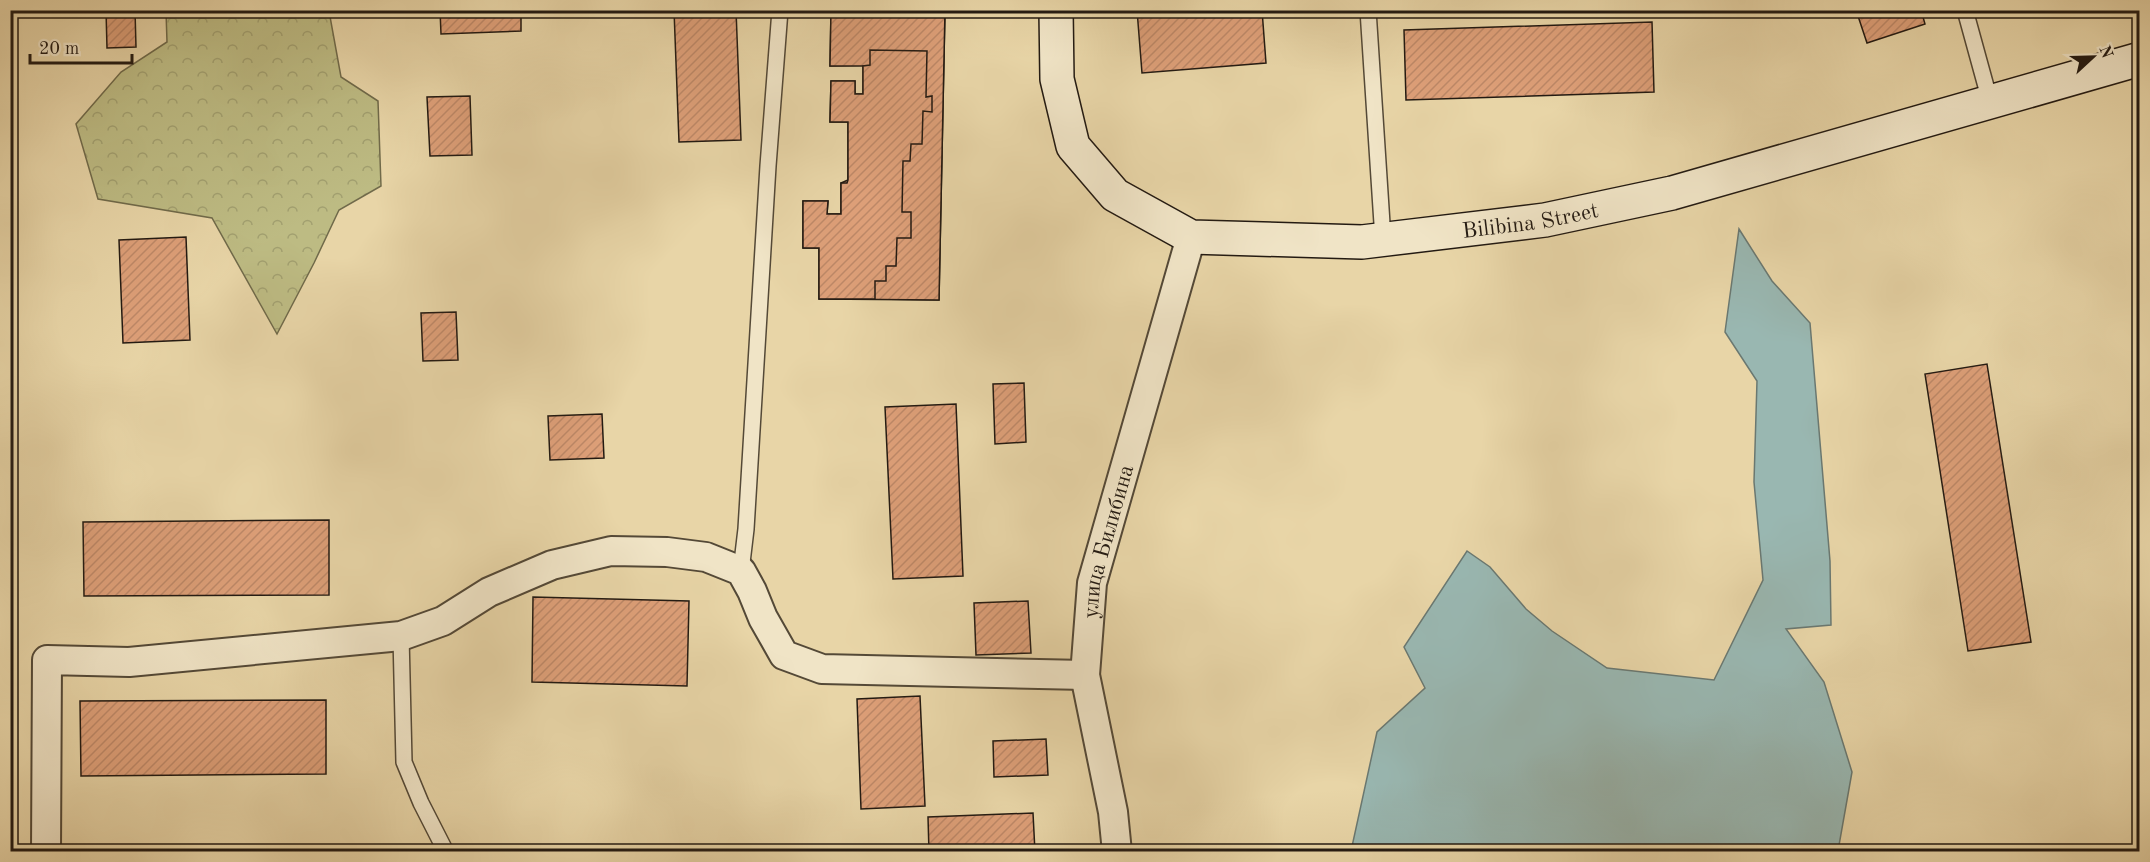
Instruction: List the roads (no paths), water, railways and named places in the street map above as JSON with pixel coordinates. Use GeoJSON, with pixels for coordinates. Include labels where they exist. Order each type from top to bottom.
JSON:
{"type":"FeatureCollection","features":[{"type":"Feature","properties":{"kind":"main road","name":"Bilibina Street"},"geometry":{"type":"LineString","coordinates":[[1056,10],[1057,79],[1073,146],[1115,195],[1191,237],[1362,242],[1545,220],[1672,193],[2139,60]]}},
{"type":"Feature","properties":{"kind":"street","name":"улица Билибина"},"geometry":{"type":"LineString","coordinates":[[1117,852],[1113,812],[1085,675],[1092,583],[1191,237]]}},
{"type":"Feature","properties":{"kind":"street"},"geometry":{"type":"LineString","coordinates":[[46,852],[47,660],[129,662],[401,636],[443,621],[489,592],[552,566],[610,551],[667,552],[706,557],[741,571],[763,618],[784,655],[822,669],[1085,675]]}},
{"type":"Feature","properties":{"kind":"lane"},"geometry":{"type":"LineString","coordinates":[[741,571],[746,529],[780,10]]}},
{"type":"Feature","properties":{"kind":"lane"},"geometry":{"type":"LineString","coordinates":[[1368,10],[1383,239]]}},
{"type":"Feature","properties":{"kind":"lane"},"geometry":{"type":"LineString","coordinates":[[1965,10],[1990,101]]}},
{"type":"Feature","properties":{"kind":"lane"},"geometry":{"type":"LineString","coordinates":[[401,636],[404,762],[446,852]]}},
{"type":"Feature","properties":{"kind":"water"},"geometry":{"type":"Polygon","coordinates":[[[1739,229],[1772,281],[1810,323],[1830,561],[1831,625],[1786,629],[1824,682],[1852,772],[1838,851],[1351,851],[1377,732],[1425,688],[1404,647],[1467,551],[1490,567],[1526,609],[1552,631],[1607,668],[1714,680],[1763,580],[1754,482],[1757,381],[1725,332],[1739,229]]]}}]}
